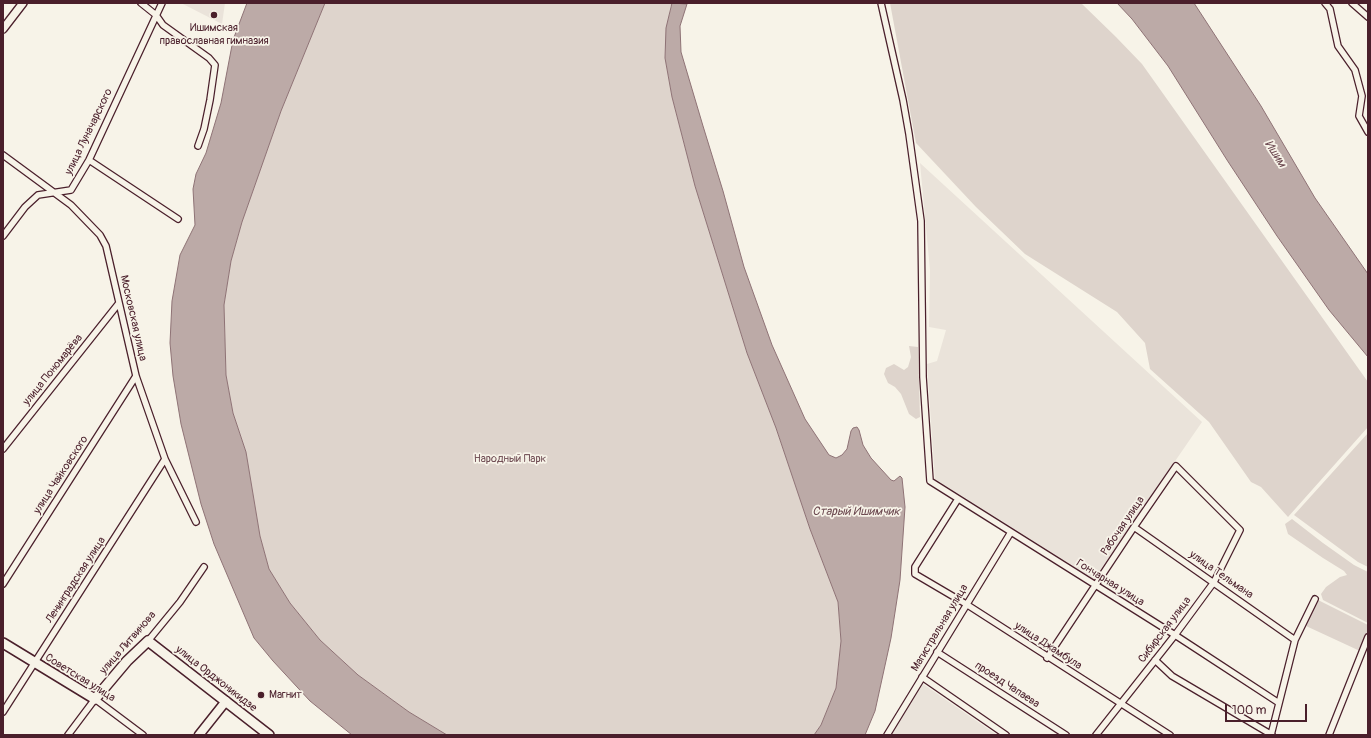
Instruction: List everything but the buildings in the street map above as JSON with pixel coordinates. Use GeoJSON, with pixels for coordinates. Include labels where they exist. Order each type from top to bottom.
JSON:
{"type":"FeatureCollection","features":[{"type":"Feature","properties":{"kind":"main road","name":"улица Литвинова"},"geometry":{"type":"LineString","coordinates":[[95,699],[127,661],[148,641]]}},
{"type":"Feature","properties":{"kind":"main road","name":"улица Орджоникидзе"},"geometry":{"type":"LineString","coordinates":[[148,641],[269,735]]}},
{"type":"Feature","properties":{"kind":"main road","name":"Советская улица"},"geometry":{"type":"LineString","coordinates":[[3,643],[35,664],[95,699]]}},
{"type":"Feature","properties":{"kind":"main road"},"geometry":{"type":"LineString","coordinates":[[200,735],[226,701]]}},
{"type":"Feature","properties":{"kind":"street"},"geometry":{"type":"LineString","coordinates":[[3,29],[24,3]]}},
{"type":"Feature","properties":{"kind":"street"},"geometry":{"type":"LineString","coordinates":[[141,3],[156,15],[163,25],[209,58],[215,65],[204,129],[198,146]]}},
{"type":"Feature","properties":{"kind":"street","name":"улица Луначарского"},"geometry":{"type":"LineString","coordinates":[[3,236],[25,206],[38,195],[54,194],[71,190],[89,160],[162,3]]}},
{"type":"Feature","properties":{"kind":"street","name":"Гончарная улица"},"geometry":{"type":"LineString","coordinates":[[881,3],[903,100],[921,222],[923,377],[930,481],[1175,635],[1279,703]]}},
{"type":"Feature","properties":{"kind":"street"},"geometry":{"type":"LineString","coordinates":[[1325,3],[1330,9],[1338,46],[1355,70],[1362,96],[1360,116],[1368,132]]}},
{"type":"Feature","properties":{"kind":"street"},"geometry":{"type":"LineString","coordinates":[[1352,3],[1368,17]]}},
{"type":"Feature","properties":{"kind":"street","name":"Московская улица"},"geometry":{"type":"LineString","coordinates":[[3,155],[71,206],[100,235],[106,246],[136,376],[165,459],[196,522]]}},
{"type":"Feature","properties":{"kind":"street"},"geometry":{"type":"LineString","coordinates":[[89,160],[178,219]]}},
{"type":"Feature","properties":{"kind":"street","name":"улица Пономарёва"},"geometry":{"type":"LineString","coordinates":[[3,449],[119,303]]}},
{"type":"Feature","properties":{"kind":"street","name":"улица Чайковского"},"geometry":{"type":"LineString","coordinates":[[3,584],[136,376]]}},
{"type":"Feature","properties":{"kind":"street","name":"Ленинградская улица"},"geometry":{"type":"LineString","coordinates":[[3,712],[165,459]]}},
{"type":"Feature","properties":{"kind":"street","name":"Рабочая улица"},"geometry":{"type":"LineString","coordinates":[[1047,658],[1176,466],[1240,530]]}},
{"type":"Feature","properties":{"kind":"street","name":"улица Джамбула"},"geometry":{"type":"LineString","coordinates":[[958,499],[915,567],[915,574],[966,604],[1047,658],[1170,735]]}},
{"type":"Feature","properties":{"kind":"street","name":"улица Тельмана"},"geometry":{"type":"LineString","coordinates":[[1134,527],[1295,640]]}},
{"type":"Feature","properties":{"kind":"street","name":"Сибирская улица"},"geometry":{"type":"LineString","coordinates":[[1096,735],[1175,635],[1214,582],[1240,530]]}},
{"type":"Feature","properties":{"kind":"street","name":"Магистральная улица"},"geometry":{"type":"LineString","coordinates":[[886,735],[1011,532]]}},
{"type":"Feature","properties":{"kind":"street","name":"улица Литвинова"},"geometry":{"type":"LineString","coordinates":[[148,641],[180,602],[204,566]]}},
{"type":"Feature","properties":{"kind":"street"},"geometry":{"type":"LineString","coordinates":[[1154,660],[1172,676],[1271,735],[1295,640],[1315,599]]}},
{"type":"Feature","properties":{"kind":"street"},"geometry":{"type":"LineString","coordinates":[[1329,735],[1368,637]]}},
{"type":"Feature","properties":{"kind":"street","name":"проезд Чапаева"},"geometry":{"type":"LineString","coordinates":[[937,652],[1066,735]]}},
{"type":"Feature","properties":{"kind":"street"},"geometry":{"type":"LineString","coordinates":[[922,677],[1006,735]]}},
{"type":"Feature","properties":{"kind":"street","name":"улица Литвинова"},"geometry":{"type":"LineString","coordinates":[[68,735],[95,699]]}},
{"type":"Feature","properties":{"kind":"street","name":"Советская улица"},"geometry":{"type":"LineString","coordinates":[[95,699],[143,735]]}},
{"type":"Feature","properties":{"kind":"shaded area","name":"Ишимская православная гимназия"},"geometry":{"type":"Polygon","coordinates":[[[181,3],[225,3],[222,24],[181,3]]]}},
{"type":"Feature","properties":{"kind":"shaded area"},"geometry":{"type":"Polygon","coordinates":[[[920,163],[1202,422],[1094,579],[935,479],[927,364],[937,361],[946,330],[929,327],[930,270],[920,163]]]}},
{"type":"Feature","properties":{"kind":"shaded area"},"geometry":{"type":"Polygon","coordinates":[[[923,684],[997,735],[890,735],[923,684]]]}},
{"type":"Feature","properties":{"kind":"green space","name":"Народный Парк"},"geometry":{"type":"Polygon","coordinates":[[[325,3],[672,3],[670,8],[665,58],[672,97],[695,186],[747,353],[776,428],[810,529],[838,602],[841,641],[836,688],[821,725],[814,735],[447,735],[409,712],[358,675],[320,640],[290,603],[269,569],[260,536],[246,452],[233,413],[226,375],[224,305],[231,261],[242,222],[281,111],[325,3]]]}},
{"type":"Feature","properties":{"kind":"green space"},"geometry":{"type":"Polygon","coordinates":[[[890,3],[1081,3],[1142,64],[1368,382],[1368,427],[1288,517],[1261,487],[1251,482],[1209,422],[1150,369],[1145,343],[1117,312],[1025,254],[976,207],[916,143],[890,3]]]}},
{"type":"Feature","properties":{"kind":"green space"},"geometry":{"type":"Polygon","coordinates":[[[909,346],[918,347],[920,417],[916,419],[909,414],[901,394],[895,387],[888,383],[884,374],[886,368],[894,364],[904,370],[908,367],[911,357],[909,346]]]}},
{"type":"Feature","properties":{"kind":"green space"},"geometry":{"type":"Polygon","coordinates":[[[1368,433],[1368,567],[1358,562],[1294,515],[1368,433]]]}},
{"type":"Feature","properties":{"kind":"green space"},"geometry":{"type":"Polygon","coordinates":[[[1292,519],[1354,565],[1368,572],[1368,623],[1323,600],[1321,594],[1326,587],[1340,577],[1347,575],[1344,571],[1288,534],[1285,524],[1292,519]]]}},
{"type":"Feature","properties":{"kind":"green space"},"geometry":{"type":"Polygon","coordinates":[[[1318,600],[1368,625],[1368,630],[1360,651],[1306,626],[1318,600]]]}},
{"type":"Feature","properties":{"kind":"water"},"geometry":{"type":"Polygon","coordinates":[[[247,3],[325,3],[281,111],[242,222],[231,261],[224,305],[226,375],[233,413],[246,452],[260,536],[269,569],[290,603],[320,640],[358,675],[409,712],[447,735],[352,735],[310,701],[254,638],[214,544],[201,504],[181,424],[173,376],[170,343],[172,301],[180,255],[195,225],[193,189],[196,174],[206,153],[221,103],[233,40],[247,3]]]}},
{"type":"Feature","properties":{"kind":"water","name":"Старый Ишимчик"},"geometry":{"type":"Polygon","coordinates":[[[672,3],[687,4],[680,26],[681,52],[723,191],[744,267],[772,345],[805,419],[829,455],[836,458],[842,455],[847,449],[851,431],[853,428],[857,427],[863,445],[871,458],[891,480],[894,481],[900,476],[902,478],[905,507],[900,580],[891,638],[875,711],[865,735],[814,735],[821,725],[836,688],[841,641],[838,602],[810,529],[776,428],[747,353],[695,186],[672,97],[665,58],[666,28],[672,3]]]}},
{"type":"Feature","properties":{"kind":"water","name":"Ишим"},"geometry":{"type":"Polygon","coordinates":[[[1117,3],[1194,3],[1261,106],[1315,198],[1368,274],[1368,357],[1329,310],[1277,236],[1168,66],[1132,19],[1117,3]]]}},
{"type":"Feature","properties":{"kind":"place","name":"Ишимская православная гимназия"},"geometry":{"type":"Point","coordinates":[214,15]}},
{"type":"Feature","properties":{"kind":"place","name":"Магнит"},"geometry":{"type":"Point","coordinates":[261,695]}}]}
